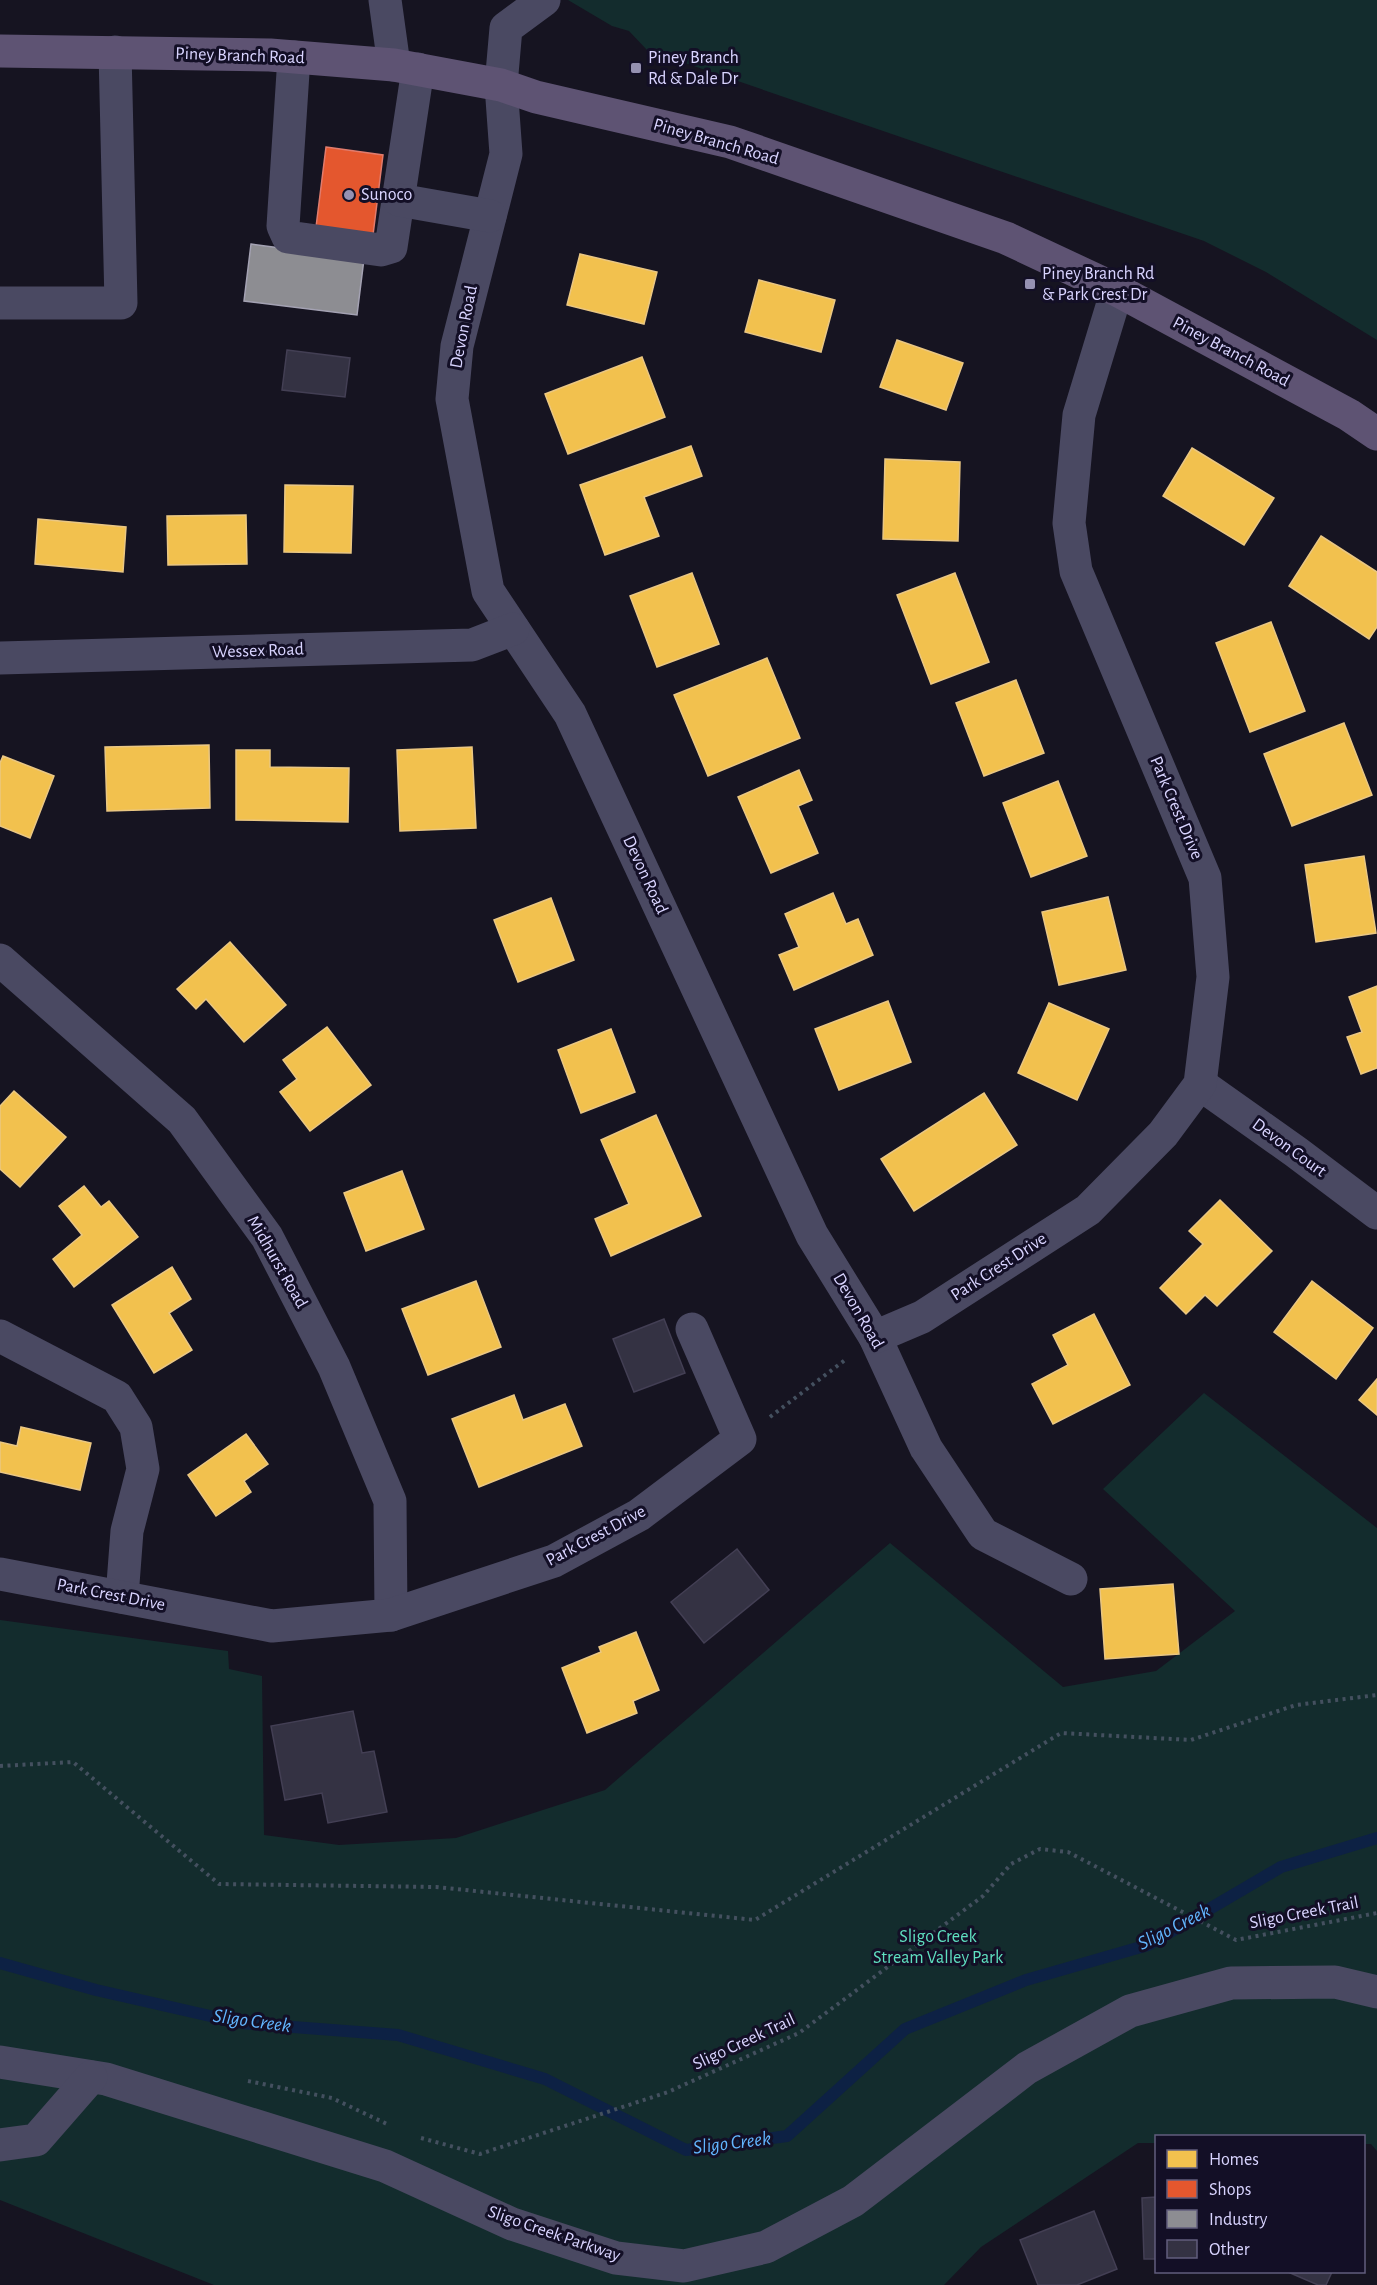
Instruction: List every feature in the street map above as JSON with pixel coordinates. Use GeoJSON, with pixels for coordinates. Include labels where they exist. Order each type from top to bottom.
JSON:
{"type":"FeatureCollection","features":[{"type":"Feature","properties":{"kind":"main road","name":"Piney Branch Road"},"geometry":{"type":"LineString","coordinates":[[0,51],[294,57],[406,67],[501,85],[536,97],[730,142],[1006,238],[1117,290],[1349,416],[1377,434]]}},
{"type":"Feature","properties":{"kind":"street"},"geometry":{"type":"LineString","coordinates":[[294,57],[283,226],[288,237],[381,250],[391,247],[399,200],[406,67],[385,0]]}},
{"type":"Feature","properties":{"kind":"street","name":"Devon Road"},"geometry":{"type":"LineString","coordinates":[[544,0],[506,28],[501,85],[506,154],[457,346],[452,399],[488,591],[570,714],[812,1235],[875,1337],[926,1448],[983,1534],[1071,1579]]}},
{"type":"Feature","properties":{"kind":"street"},"geometry":{"type":"LineString","coordinates":[[0,303],[121,303],[115,52]]}},
{"type":"Feature","properties":{"kind":"street"},"geometry":{"type":"LineString","coordinates":[[399,200],[490,216]]}},
{"type":"Feature","properties":{"kind":"street","name":"Park Crest Drive"},"geometry":{"type":"LineString","coordinates":[[875,1337],[922,1317],[1088,1210],[1163,1134],[1200,1084],[1213,977],[1205,878],[1076,571],[1069,523],[1079,415],[1117,290]]}},
{"type":"Feature","properties":{"kind":"street","name":"Wessex Road"},"geometry":{"type":"LineString","coordinates":[[0,658],[472,645],[513,629]]}},
{"type":"Feature","properties":{"kind":"street","name":"Midhurst Road"},"geometry":{"type":"LineString","coordinates":[[0,960],[182,1120],[267,1237],[334,1367],[390,1501],[391,1615]]}},
{"type":"Feature","properties":{"kind":"street","name":"Devon Court"},"geometry":{"type":"LineString","coordinates":[[1200,1084],[1377,1213]]}},
{"type":"Feature","properties":{"kind":"street"},"geometry":{"type":"LineString","coordinates":[[692,1329],[740,1439]]}},
{"type":"Feature","properties":{"kind":"street"},"geometry":{"type":"LineString","coordinates":[[0,1336],[117,1397],[136,1427],[143,1469],[127,1531],[122,1598]]}},
{"type":"Feature","properties":{"kind":"street","name":"Park Crest Drive"},"geometry":{"type":"LineString","coordinates":[[0,1574],[272,1626],[391,1615],[554,1561],[639,1515],[740,1439]]}},
{"type":"Feature","properties":{"kind":"street","name":"Sligo Creek Parkway"},"geometry":{"type":"LineString","coordinates":[[0,2062],[106,2079],[385,2166],[512,2224],[616,2258],[684,2266],[766,2247],[853,2201],[1027,2068],[1130,2012],[1231,1983],[1335,1982],[1377,1992]]}},
{"type":"Feature","properties":{"kind":"street"},"geometry":{"type":"LineString","coordinates":[[0,2145],[36,2140],[91,2077]]}},
{"type":"Feature","properties":{"kind":"path"},"geometry":{"type":"LineString","coordinates":[[740,1439],[875,1337]]}},
{"type":"Feature","properties":{"kind":"path"},"geometry":{"type":"LineString","coordinates":[[0,1766],[73,1762],[219,1884],[436,1887],[755,1920],[1060,1733],[1191,1740],[1296,1705],[1377,1695]]}},
{"type":"Feature","properties":{"kind":"path","name":"Sligo Creek Trail"},"geometry":{"type":"LineString","coordinates":[[480,2154],[668,2092],[799,2033],[982,1896],[1011,1864],[1040,1849],[1068,1852],[1236,1940],[1377,1913]]}},
{"type":"Feature","properties":{"kind":"green space"},"geometry":{"type":"Polygon","coordinates":[[[568,0],[1377,0],[1377,340],[1266,272],[1204,241],[647,50],[629,31],[612,26],[568,0]]]}},
{"type":"Feature","properties":{"kind":"green space","name":"Sligo Creek Stream Valley Park"},"geometry":{"type":"Polygon","coordinates":[[[1204,1393],[1377,1528],[1377,2151],[1371,2144],[1365,2144],[1365,2135],[1155,2135],[1155,2143],[1138,2143],[981,2247],[944,2285],[214,2285],[0,2200],[0,1620],[228,1651],[229,1669],[262,1676],[264,1835],[339,1845],[456,1838],[605,1790],[890,1543],[1063,1687],[1156,1671],[1235,1611],[1103,1489],[1204,1393]]]}},
{"type":"Feature","properties":{"kind":"building: Homes"},"geometry":{"type":"Polygon","coordinates":[[[580,254],[657,272],[644,324],[567,305],[580,254]]]}},
{"type":"Feature","properties":{"kind":"building: Homes"},"geometry":{"type":"Polygon","coordinates":[[[759,280],[835,300],[821,352],[745,332],[759,280]]]}},
{"type":"Feature","properties":{"kind":"building: Homes"},"geometry":{"type":"Polygon","coordinates":[[[897,340],[963,363],[946,410],[880,387],[897,340]]]}},
{"type":"Feature","properties":{"kind":"building: Homes"},"geometry":{"type":"Polygon","coordinates":[[[642,357],[665,417],[568,454],[545,394],[642,357]]]}},
{"type":"Feature","properties":{"kind":"building: Homes"},"geometry":{"type":"Polygon","coordinates":[[[691,446],[702,476],[644,497],[659,536],[605,555],[580,485],[691,446]]]}},
{"type":"Feature","properties":{"kind":"building: Homes"},"geometry":{"type":"Polygon","coordinates":[[[1192,448],[1274,498],[1244,545],[1163,496],[1192,448]]]}},
{"type":"Feature","properties":{"kind":"building: Homes"},"geometry":{"type":"Polygon","coordinates":[[[885,459],[960,462],[958,541],[883,539],[885,459]]]}},
{"type":"Feature","properties":{"kind":"building: Homes"},"geometry":{"type":"Polygon","coordinates":[[[285,485],[353,486],[351,553],[284,552],[285,485]]]}},
{"type":"Feature","properties":{"kind":"building: Homes"},"geometry":{"type":"Polygon","coordinates":[[[246,515],[247,564],[168,565],[167,516],[246,515]]]}},
{"type":"Feature","properties":{"kind":"building: Homes"},"geometry":{"type":"Polygon","coordinates":[[[38,519],[126,527],[123,572],[35,564],[38,519]]]}},
{"type":"Feature","properties":{"kind":"building: Homes"},"geometry":{"type":"Polygon","coordinates":[[[1321,536],[1377,572],[1377,627],[1369,639],[1289,586],[1321,536]]]}},
{"type":"Feature","properties":{"kind":"building: Homes"},"geometry":{"type":"Polygon","coordinates":[[[692,573],[719,644],[657,667],[630,596],[692,573]]]}},
{"type":"Feature","properties":{"kind":"building: Homes"},"geometry":{"type":"Polygon","coordinates":[[[955,573],[989,662],[931,684],[897,595],[955,573]]]}},
{"type":"Feature","properties":{"kind":"building: Homes"},"geometry":{"type":"Polygon","coordinates":[[[1271,622],[1305,711],[1250,732],[1216,643],[1271,622]]]}},
{"type":"Feature","properties":{"kind":"building: Homes"},"geometry":{"type":"Polygon","coordinates":[[[767,658],[800,738],[708,776],[674,695],[767,658]]]}},
{"type":"Feature","properties":{"kind":"building: Homes"},"geometry":{"type":"Polygon","coordinates":[[[1016,680],[1044,753],[984,776],[956,703],[1016,680]]]}},
{"type":"Feature","properties":{"kind":"building: Homes"},"geometry":{"type":"Polygon","coordinates":[[[1344,723],[1372,795],[1292,826],[1264,754],[1344,723]]]}},
{"type":"Feature","properties":{"kind":"building: Homes"},"geometry":{"type":"Polygon","coordinates":[[[209,745],[210,808],[107,811],[105,747],[209,745]]]}},
{"type":"Feature","properties":{"kind":"building: Homes"},"geometry":{"type":"Polygon","coordinates":[[[472,747],[476,828],[400,831],[397,750],[472,747]]]}},
{"type":"Feature","properties":{"kind":"building: Homes"},"geometry":{"type":"Polygon","coordinates":[[[236,750],[270,750],[270,767],[349,768],[348,822],[236,820],[236,750]]]}},
{"type":"Feature","properties":{"kind":"building: Homes"},"geometry":{"type":"Polygon","coordinates":[[[3,756],[54,776],[30,838],[0,826],[0,763],[3,756]]]}},
{"type":"Feature","properties":{"kind":"building: Homes"},"geometry":{"type":"Polygon","coordinates":[[[799,770],[812,800],[798,806],[818,853],[771,873],[738,797],[799,770]]]}},
{"type":"Feature","properties":{"kind":"building: Homes"},"geometry":{"type":"Polygon","coordinates":[[[1058,781],[1087,856],[1031,877],[1003,803],[1058,781]]]}},
{"type":"Feature","properties":{"kind":"building: Homes"},"geometry":{"type":"Polygon","coordinates":[[[1364,856],[1376,933],[1316,942],[1305,865],[1364,856]]]}},
{"type":"Feature","properties":{"kind":"building: Homes"},"geometry":{"type":"Polygon","coordinates":[[[833,893],[846,924],[858,919],[873,955],[794,990],[779,955],[799,947],[785,914],[833,893]]]}},
{"type":"Feature","properties":{"kind":"building: Homes"},"geometry":{"type":"Polygon","coordinates":[[[1108,897],[1126,970],[1059,985],[1042,912],[1108,897]]]}},
{"type":"Feature","properties":{"kind":"building: Homes"},"geometry":{"type":"Polygon","coordinates":[[[551,898],[574,960],[518,982],[494,920],[551,898]]]}},
{"type":"Feature","properties":{"kind":"building: Homes"},"geometry":{"type":"Polygon","coordinates":[[[230,942],[286,1005],[244,1042],[206,999],[196,1009],[177,989],[230,942]]]}},
{"type":"Feature","properties":{"kind":"building: Homes"},"geometry":{"type":"Polygon","coordinates":[[[1377,986],[1377,1068],[1361,1074],[1347,1037],[1362,1032],[1349,997],[1377,986]]]}},
{"type":"Feature","properties":{"kind":"building: Homes"},"geometry":{"type":"Polygon","coordinates":[[[888,1001],[911,1062],[839,1090],[815,1029],[888,1001]]]}},
{"type":"Feature","properties":{"kind":"building: Homes"},"geometry":{"type":"Polygon","coordinates":[[[1049,1003],[1109,1029],[1077,1100],[1018,1073],[1049,1003]]]}},
{"type":"Feature","properties":{"kind":"building: Homes"},"geometry":{"type":"Polygon","coordinates":[[[327,1027],[371,1085],[310,1131],[280,1092],[297,1079],[283,1060],[327,1027]]]}},
{"type":"Feature","properties":{"kind":"building: Homes"},"geometry":{"type":"Polygon","coordinates":[[[611,1029],[635,1092],[581,1113],[558,1050],[611,1029]]]}},
{"type":"Feature","properties":{"kind":"building: Homes"},"geometry":{"type":"Polygon","coordinates":[[[14,1091],[66,1137],[20,1187],[0,1169],[0,1106],[14,1091]]]}},
{"type":"Feature","properties":{"kind":"building: Homes"},"geometry":{"type":"Polygon","coordinates":[[[984,1093],[1017,1145],[914,1211],[881,1159],[984,1093]]]}},
{"type":"Feature","properties":{"kind":"building: Homes"},"geometry":{"type":"Polygon","coordinates":[[[656,1115],[701,1216],[611,1256],[595,1219],[629,1204],[601,1140],[656,1115]]]}},
{"type":"Feature","properties":{"kind":"building: Homes"},"geometry":{"type":"Polygon","coordinates":[[[402,1171],[424,1229],[366,1251],[344,1193],[402,1171]]]}},
{"type":"Feature","properties":{"kind":"building: Homes"},"geometry":{"type":"Polygon","coordinates":[[[84,1186],[101,1207],[109,1201],[138,1237],[74,1287],[53,1259],[82,1235],[59,1206],[84,1186]]]}},
{"type":"Feature","properties":{"kind":"building: Homes"},"geometry":{"type":"Polygon","coordinates":[[[1220,1200],[1272,1251],[1217,1306],[1205,1295],[1186,1314],[1160,1288],[1203,1244],[1189,1231],[1220,1200]]]}},
{"type":"Feature","properties":{"kind":"building: Homes"},"geometry":{"type":"Polygon","coordinates":[[[172,1267],[191,1299],[169,1313],[192,1350],[154,1373],[112,1305],[172,1267]]]}},
{"type":"Feature","properties":{"kind":"building: Homes"},"geometry":{"type":"Polygon","coordinates":[[[476,1281],[501,1347],[428,1375],[402,1309],[476,1281]]]}},
{"type":"Feature","properties":{"kind":"building: Homes"},"geometry":{"type":"Polygon","coordinates":[[[1312,1281],[1373,1328],[1336,1379],[1274,1332],[1312,1281]]]}},
{"type":"Feature","properties":{"kind":"building: Homes"},"geometry":{"type":"Polygon","coordinates":[[[1094,1314],[1130,1385],[1053,1424],[1032,1384],[1068,1365],[1053,1335],[1094,1314]]]}},
{"type":"Feature","properties":{"kind":"building: Homes"},"geometry":{"type":"Polygon","coordinates":[[[1377,1379],[1377,1415],[1359,1400],[1377,1379]]]}},
{"type":"Feature","properties":{"kind":"building: Homes"},"geometry":{"type":"Polygon","coordinates":[[[514,1395],[523,1420],[565,1404],[582,1446],[479,1487],[452,1419],[514,1395]]]}},
{"type":"Feature","properties":{"kind":"building: Homes"},"geometry":{"type":"Polygon","coordinates":[[[21,1427],[91,1443],[80,1490],[0,1472],[0,1442],[17,1446],[21,1427]]]}},
{"type":"Feature","properties":{"kind":"building: Homes"},"geometry":{"type":"Polygon","coordinates":[[[246,1434],[268,1464],[244,1481],[251,1492],[216,1516],[188,1475],[246,1434]]]}},
{"type":"Feature","properties":{"kind":"building: Homes"},"geometry":{"type":"Polygon","coordinates":[[[1173,1584],[1179,1654],[1105,1659],[1100,1589],[1173,1584]]]}},
{"type":"Feature","properties":{"kind":"building: Homes"},"geometry":{"type":"Polygon","coordinates":[[[636,1632],[659,1690],[633,1701],[637,1713],[587,1733],[562,1668],[601,1652],[599,1647],[636,1632]]]}},
{"type":"Feature","properties":{"kind":"building: Shops","name":"Sunoco"},"geometry":{"type":"Polygon","coordinates":[[[326,147],[383,155],[372,243],[315,235],[326,147]]]}},
{"type":"Feature","properties":{"kind":"building: Industry"},"geometry":{"type":"Polygon","coordinates":[[[251,244],[364,259],[357,315],[244,301],[251,244]]]}},
{"type":"Feature","properties":{"kind":"building: Other"},"geometry":{"type":"Polygon","coordinates":[[[287,350],[350,358],[345,397],[282,390],[287,350]]]}},
{"type":"Feature","properties":{"kind":"building: Other"},"geometry":{"type":"Polygon","coordinates":[[[664,1319],[685,1373],[634,1392],[613,1339],[664,1319]]]}},
{"type":"Feature","properties":{"kind":"building: Other"},"geometry":{"type":"Polygon","coordinates":[[[737,1549],[769,1590],[704,1643],[671,1602],[737,1549]]]}},
{"type":"Feature","properties":{"kind":"building: Other"},"geometry":{"type":"Polygon","coordinates":[[[353,1711],[362,1753],[374,1751],[387,1812],[328,1823],[322,1793],[285,1800],[271,1726],[353,1711]]]}},
{"type":"Feature","properties":{"kind":"building: Other"},"geometry":{"type":"Polygon","coordinates":[[[1155,2197],[1155,2259],[1144,2259],[1142,2198],[1155,2197]]]}},
{"type":"Feature","properties":{"kind":"building: Other"},"geometry":{"type":"Polygon","coordinates":[[[1094,2211],[1117,2269],[1077,2285],[1038,2285],[1020,2240],[1094,2211]]]}},
{"type":"Feature","properties":{"kind":"building: Other"},"geometry":{"type":"Polygon","coordinates":[[[1290,2273],[1332,2273],[1326,2285],[1318,2285],[1290,2273]]]}},
{"type":"Feature","properties":{"kind":"waterway","name":"Sligo Creek"},"geometry":{"type":"LineString","coordinates":[[0,1963],[96,1990],[241,2023],[398,2035],[545,2079],[686,2150],[787,2136],[905,2029],[1026,1980],[1148,1945],[1281,1867],[1377,1838]]}},
{"type":"Feature","properties":{"kind":"place","name":"Piney Branch Rd & Dale Dr"},"geometry":{"type":"Point","coordinates":[636,68]}},
{"type":"Feature","properties":{"kind":"place","name":"Sunoco"},"geometry":{"type":"Point","coordinates":[349,195]}},
{"type":"Feature","properties":{"kind":"place","name":"Piney Branch Rd & Park Crest Dr"},"geometry":{"type":"Point","coordinates":[1030,284]}}]}
